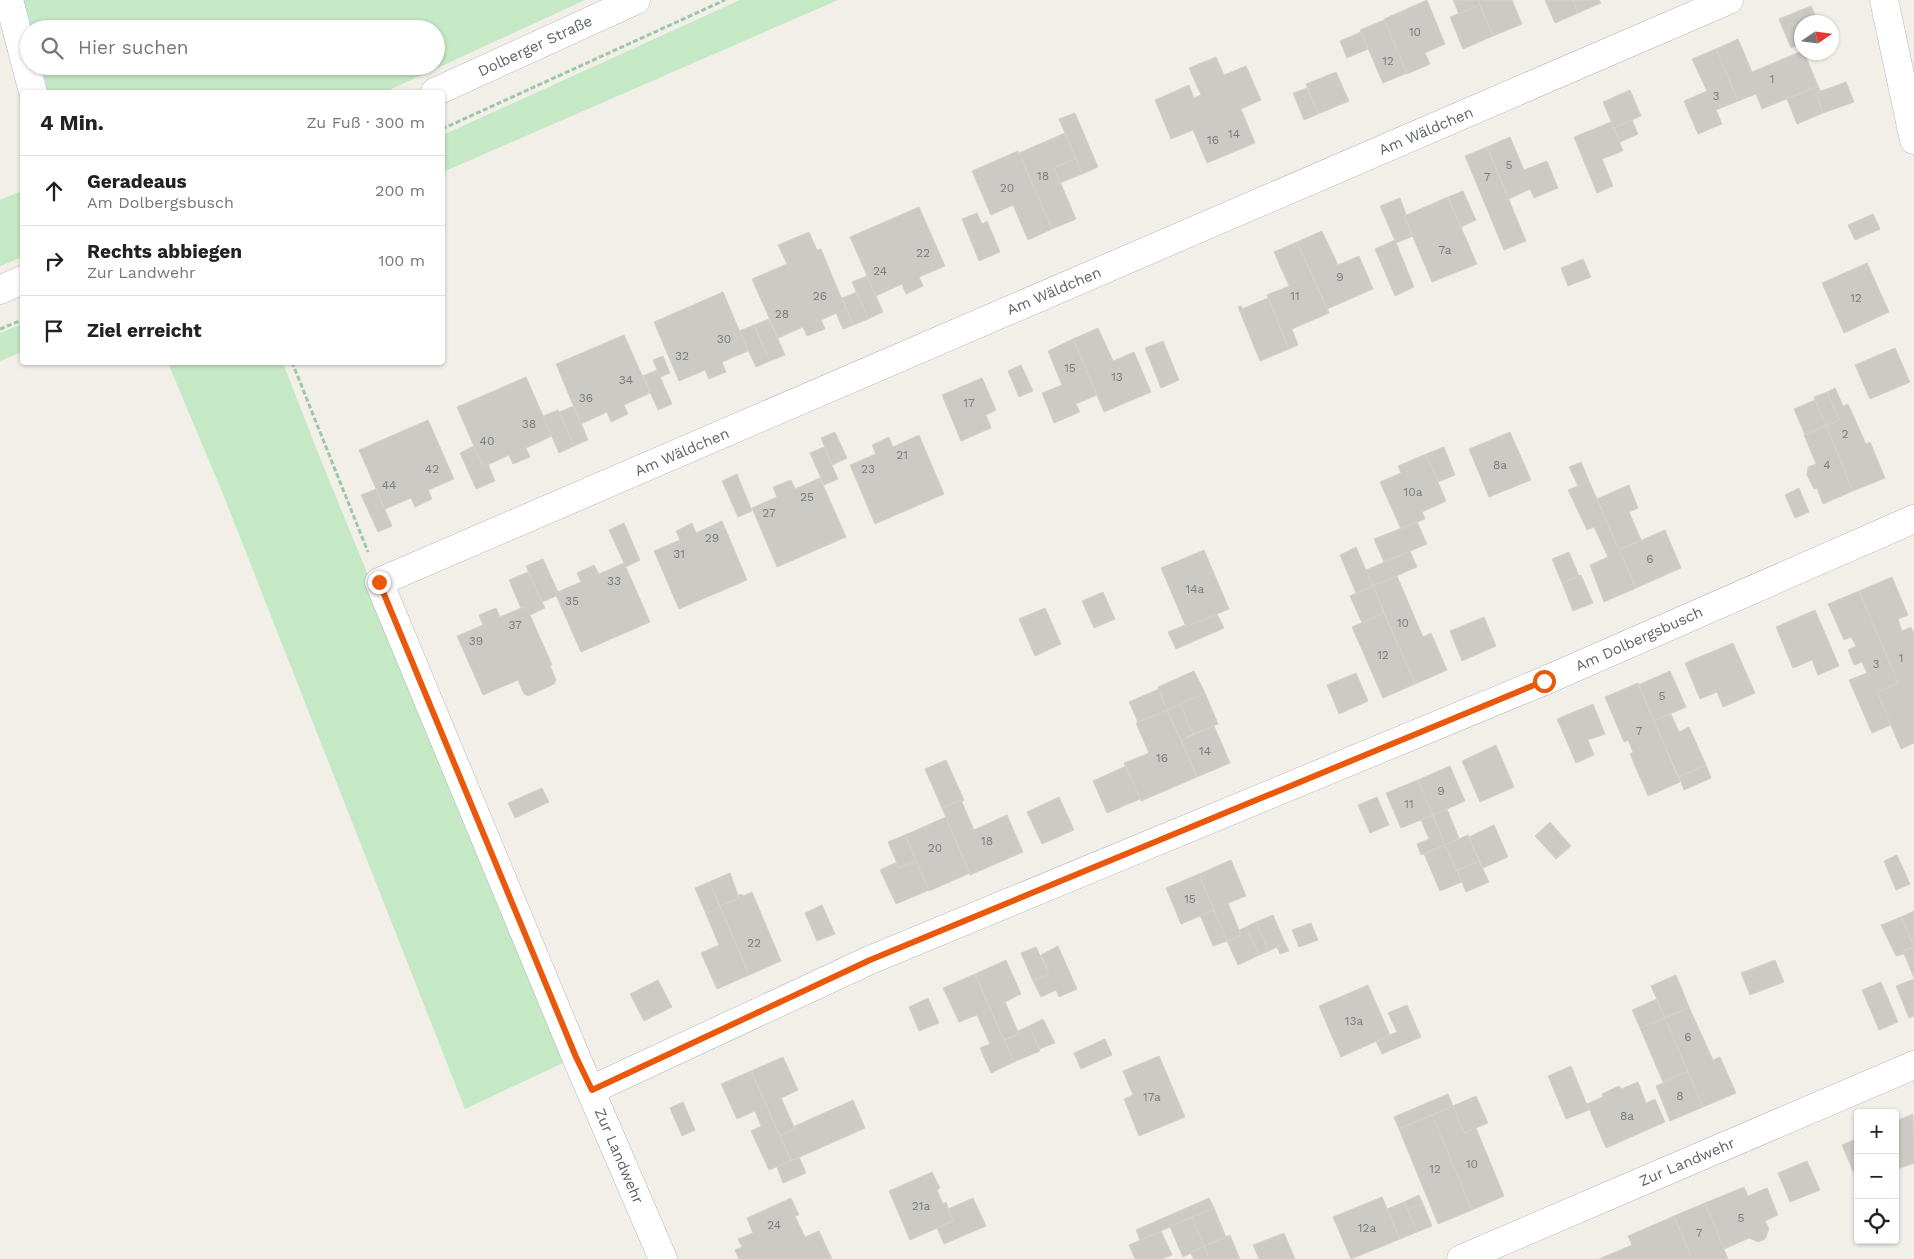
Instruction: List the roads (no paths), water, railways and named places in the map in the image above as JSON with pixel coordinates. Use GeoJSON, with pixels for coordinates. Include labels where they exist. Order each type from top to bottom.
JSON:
{"type":"FeatureCollection","features":[{"type":"Feature","properties":{"kind":"street"},"geometry":{"type":"LineString","coordinates":[[9,0],[20,44]]}},
{"type":"Feature","properties":{"kind":"street","name":"Dolberger Straße"},"geometry":{"type":"LineString","coordinates":[[439,90],[636,0]]}},
{"type":"Feature","properties":{"kind":"street","name":"Am Wäldchen"},"geometry":{"type":"LineString","coordinates":[[379,582],[1729,0]]}},
{"type":"Feature","properties":{"kind":"street"},"geometry":{"type":"LineString","coordinates":[[1884,0],[1914,140]]}},
{"type":"Feature","properties":{"kind":"street"},"geometry":{"type":"LineString","coordinates":[[28,75],[32,90]]}},
{"type":"Feature","properties":{"kind":"street"},"geometry":{"type":"LineString","coordinates":[[0,290],[20,281]]}},
{"type":"Feature","properties":{"kind":"street","name":"Am Dolbergsbusch"},"geometry":{"type":"LineString","coordinates":[[592,1090],[870,960],[1526,688],[1914,520]]}},
{"type":"Feature","properties":{"kind":"street","name":"Zur Landwehr"},"geometry":{"type":"LineString","coordinates":[[379,582],[576,1057],[592,1090],[663,1259]]}},
{"type":"Feature","properties":{"kind":"street","name":"Zur Landwehr"},"geometry":{"type":"LineString","coordinates":[[1461,1259],[1914,1065]]}}]}
